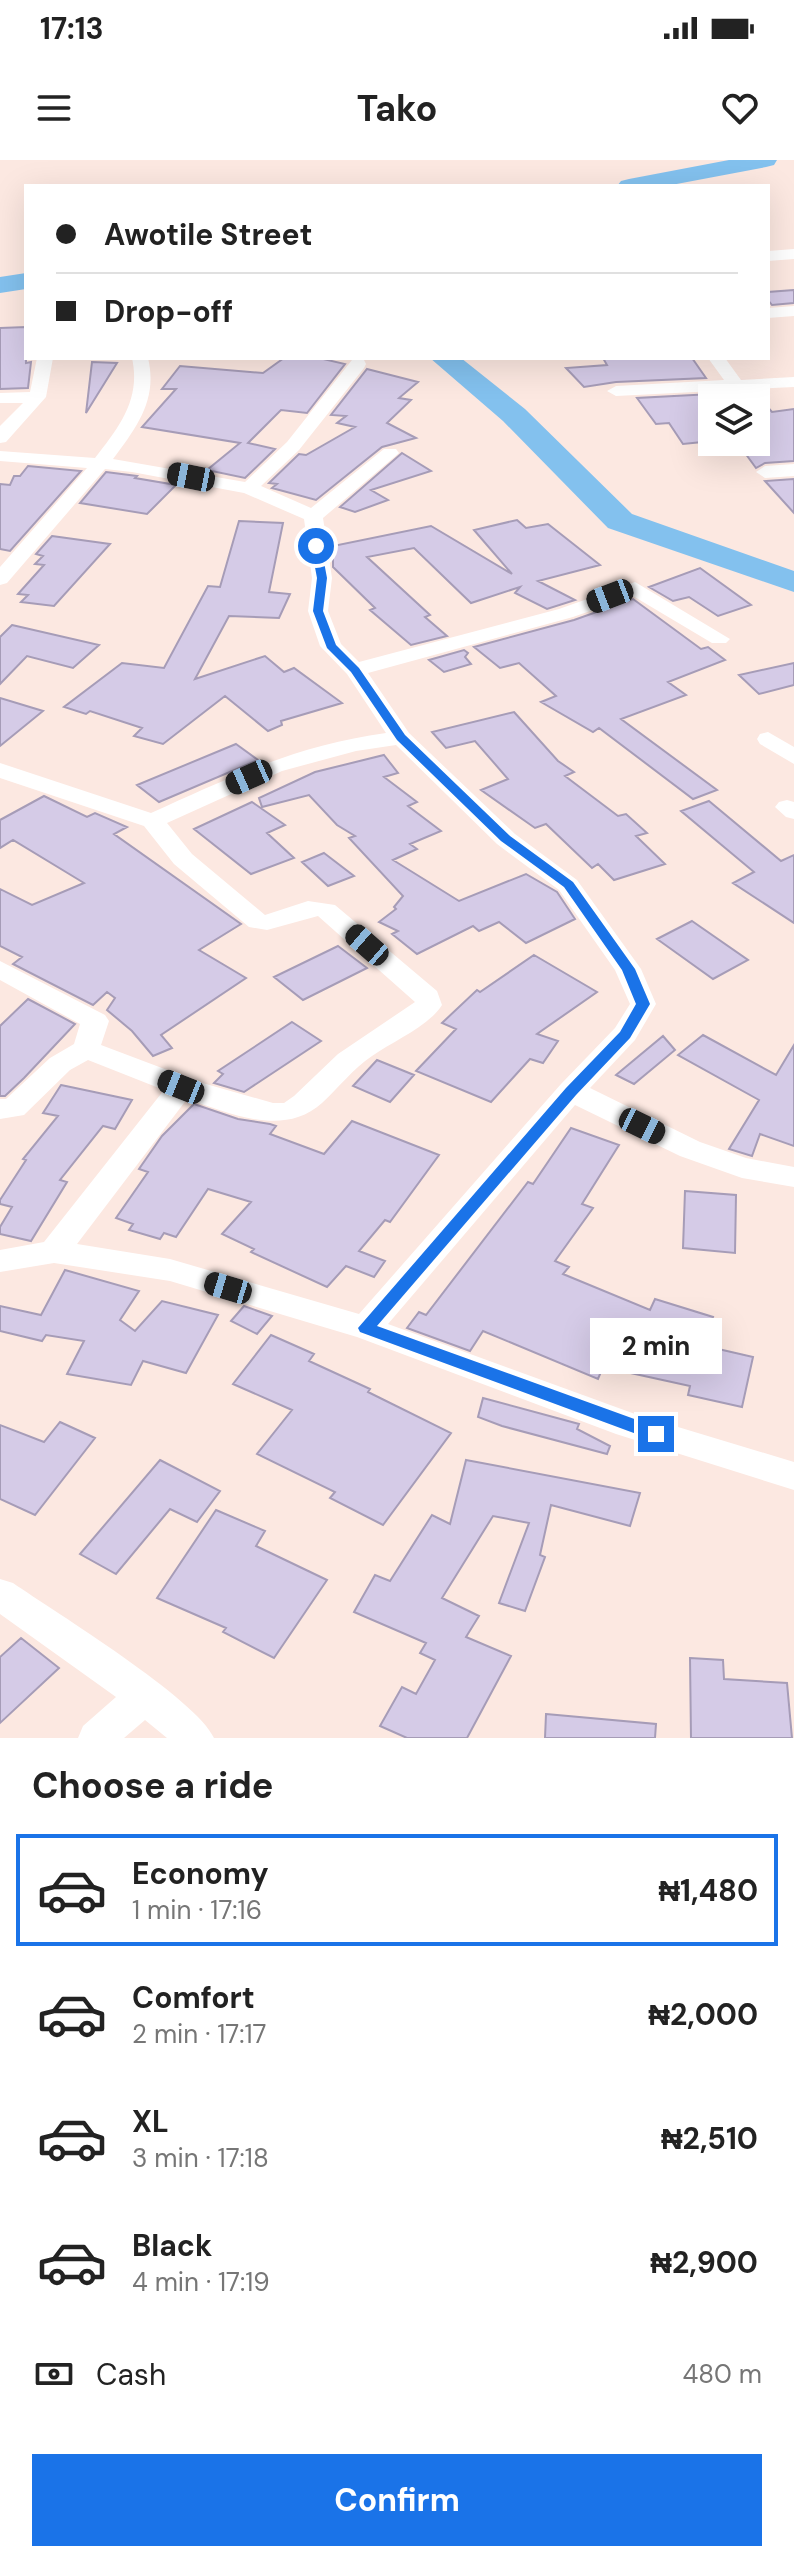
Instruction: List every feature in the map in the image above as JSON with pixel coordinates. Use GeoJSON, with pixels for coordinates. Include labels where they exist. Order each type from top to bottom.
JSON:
{"type":"FeatureCollection","features":[{"type":"Feature","properties":{"kind":"street"},"geometry":{"type":"LineString","coordinates":[[770,256],[794,254]]}},
{"type":"Feature","properties":{"kind":"street"},"geometry":{"type":"LineString","coordinates":[[770,313],[794,311]]}},
{"type":"Feature","properties":{"kind":"street"},"geometry":{"type":"LineString","coordinates":[[45,360],[45,380],[34,405],[3,449],[249,488],[313,516]]}},
{"type":"Feature","properties":{"kind":"street"},"geometry":{"type":"LineString","coordinates":[[0,579],[102,463],[134,416],[145,375],[141,360]]}},
{"type":"Feature","properties":{"kind":"street"},"geometry":{"type":"LineString","coordinates":[[718,360],[736,384],[794,382]]}},
{"type":"Feature","properties":{"kind":"street"},"geometry":{"type":"LineString","coordinates":[[249,488],[293,446],[358,364]]}},
{"type":"Feature","properties":{"kind":"street"},"geometry":{"type":"LineString","coordinates":[[616,391],[698,386]]}},
{"type":"Feature","properties":{"kind":"street"},"geometry":{"type":"LineString","coordinates":[[0,398],[37,397]]}},
{"type":"Feature","properties":{"kind":"street"},"geometry":{"type":"LineString","coordinates":[[313,516],[390,453]]}},
{"type":"Feature","properties":{"kind":"street"},"geometry":{"type":"LineString","coordinates":[[765,472],[794,470]]}},
{"type":"Feature","properties":{"kind":"street"},"geometry":{"type":"LineString","coordinates":[[313,516],[322,578],[318,611],[331,646],[355,670],[401,738],[506,839],[568,885],[628,969],[643,1004],[625,1034],[571,1091],[366,1328]]}},
{"type":"Feature","properties":{"kind":"street"},"geometry":{"type":"LineString","coordinates":[[355,670],[566,613],[635,588],[719,639]]}},
{"type":"Feature","properties":{"kind":"street"},"geometry":{"type":"LineString","coordinates":[[152,821],[274,766],[355,744],[401,738]]}},
{"type":"Feature","properties":{"kind":"street"},"geometry":{"type":"LineString","coordinates":[[768,739],[794,757]]}},
{"type":"Feature","properties":{"kind":"street"},"geometry":{"type":"LineString","coordinates":[[0,770],[152,821],[183,859],[258,922],[272,921],[309,907],[326,910],[428,997],[429,1005],[350,1059],[288,1112],[272,1114],[181,1087],[86,1049]]}},
{"type":"Feature","properties":{"kind":"street"},"geometry":{"type":"LineString","coordinates":[[0,969],[95,1021],[86,1049],[60,1064],[14,1108],[0,1109]]}},
{"type":"Feature","properties":{"kind":"street"},"geometry":{"type":"LineString","coordinates":[[54,1252],[181,1087]]}},
{"type":"Feature","properties":{"kind":"street"},"geometry":{"type":"LineString","coordinates":[[571,1091],[716,1159],[742,1168],[794,1177]]}},
{"type":"Feature","properties":{"kind":"street"},"geometry":{"type":"LineString","coordinates":[[0,1261],[54,1252],[170,1270],[366,1328],[628,1425],[794,1476]]}},
{"type":"Feature","properties":{"kind":"street"},"geometry":{"type":"LineString","coordinates":[[0,1594],[145,1696],[195,1738]]}},
{"type":"Feature","properties":{"kind":"street"},"geometry":{"type":"LineString","coordinates":[[97,1738],[145,1696]]}},
{"type":"Feature","properties":{"kind":"building"},"geometry":{"type":"Polygon","coordinates":[[[794,290],[794,303],[772,305],[770,292],[794,290]]]}},
{"type":"Feature","properties":{"kind":"building"},"geometry":{"type":"Polygon","coordinates":[[[24,327],[24,360],[31,362],[28,388],[0,389],[0,328],[24,327]]]}},
{"type":"Feature","properties":{"kind":"building"},"geometry":{"type":"Polygon","coordinates":[[[281,360],[328,360],[345,364],[307,413],[281,410],[248,443],[275,449],[245,478],[207,470],[240,443],[142,427],[176,389],[162,389],[180,366],[263,373],[281,360]]]}},
{"type":"Feature","properties":{"kind":"building"},"geometry":{"type":"Polygon","coordinates":[[[604,360],[693,360],[706,378],[616,382],[584,387],[566,368],[607,365],[604,360]]]}},
{"type":"Feature","properties":{"kind":"building"},"geometry":{"type":"Polygon","coordinates":[[[92,362],[117,363],[86,413],[92,362]]]}},
{"type":"Feature","properties":{"kind":"building"},"geometry":{"type":"Polygon","coordinates":[[[367,369],[418,382],[399,398],[411,400],[387,423],[416,438],[382,447],[316,500],[272,488],[277,484],[269,483],[299,454],[306,455],[355,427],[337,423],[346,416],[331,415],[367,369]]]}},
{"type":"Feature","properties":{"kind":"building"},"geometry":{"type":"Polygon","coordinates":[[[698,395],[698,442],[683,444],[669,423],[656,424],[637,398],[698,395]]]}},
{"type":"Feature","properties":{"kind":"building"},"geometry":{"type":"Polygon","coordinates":[[[794,409],[794,461],[765,463],[756,468],[747,456],[770,456],[770,410],[794,409]]]}},
{"type":"Feature","properties":{"kind":"building"},"geometry":{"type":"Polygon","coordinates":[[[402,453],[431,471],[371,490],[388,500],[355,512],[340,507],[402,453]]]}},
{"type":"Feature","properties":{"kind":"building"},"geometry":{"type":"Polygon","coordinates":[[[28,466],[81,471],[10,551],[0,549],[0,484],[10,485],[14,476],[20,476],[28,466]]]}},
{"type":"Feature","properties":{"kind":"building"},"geometry":{"type":"Polygon","coordinates":[[[106,472],[176,485],[147,514],[80,503],[106,472]]]}},
{"type":"Feature","properties":{"kind":"building"},"geometry":{"type":"Polygon","coordinates":[[[794,479],[794,513],[765,481],[794,479]]]}},
{"type":"Feature","properties":{"kind":"building"},"geometry":{"type":"Polygon","coordinates":[[[517,520],[526,528],[548,524],[600,565],[538,581],[575,600],[547,609],[515,593],[520,587],[471,603],[414,548],[367,557],[430,615],[425,617],[447,636],[411,645],[370,610],[375,608],[333,567],[333,546],[431,526],[512,574],[474,530],[517,520]]]}},
{"type":"Feature","properties":{"kind":"building"},"geometry":{"type":"Polygon","coordinates":[[[239,521],[283,523],[269,592],[290,594],[279,618],[229,616],[195,679],[265,656],[284,672],[294,668],[342,703],[281,721],[282,725],[268,731],[225,696],[163,744],[134,736],[142,728],[90,711],[86,714],[64,707],[122,663],[164,668],[208,586],[220,587],[239,521]]]}},
{"type":"Feature","properties":{"kind":"building"},"geometry":{"type":"Polygon","coordinates":[[[52,536],[110,544],[54,606],[21,602],[28,595],[18,594],[44,565],[35,564],[43,556],[36,554],[52,536]]]}},
{"type":"Feature","properties":{"kind":"building"},"geometry":{"type":"Polygon","coordinates":[[[700,568],[751,605],[718,616],[689,597],[673,601],[649,587],[700,568]]]}},
{"type":"Feature","properties":{"kind":"building"},"geometry":{"type":"Polygon","coordinates":[[[633,599],[701,649],[708,647],[725,660],[668,682],[686,695],[621,719],[717,790],[693,799],[599,728],[593,732],[541,702],[556,696],[519,663],[500,668],[474,647],[574,620],[633,599]]]}},
{"type":"Feature","properties":{"kind":"building"},"geometry":{"type":"Polygon","coordinates":[[[12,625],[99,645],[73,668],[27,656],[0,684],[0,637],[12,625]]]}},
{"type":"Feature","properties":{"kind":"building"},"geometry":{"type":"Polygon","coordinates":[[[464,650],[471,664],[444,672],[429,660],[464,650]]]}},
{"type":"Feature","properties":{"kind":"building"},"geometry":{"type":"Polygon","coordinates":[[[794,663],[794,685],[759,694],[739,675],[794,663]]]}},
{"type":"Feature","properties":{"kind":"building"},"geometry":{"type":"Polygon","coordinates":[[[0,698],[43,711],[0,746],[0,698]]]}},
{"type":"Feature","properties":{"kind":"building"},"geometry":{"type":"Polygon","coordinates":[[[514,712],[558,761],[574,772],[565,776],[618,816],[626,814],[647,833],[636,836],[665,864],[614,880],[598,864],[592,868],[546,824],[535,828],[481,790],[508,779],[475,741],[446,748],[432,732],[514,712]]]}},
{"type":"Feature","properties":{"kind":"building"},"geometry":{"type":"Polygon","coordinates":[[[236,744],[258,760],[159,802],[137,785],[236,744]]]}},
{"type":"Feature","properties":{"kind":"building"},"geometry":{"type":"Polygon","coordinates":[[[384,755],[398,773],[384,777],[417,802],[408,806],[441,831],[410,844],[417,849],[393,860],[459,901],[526,874],[557,892],[575,919],[526,943],[499,922],[479,931],[473,926],[417,954],[392,934],[398,931],[379,922],[396,909],[394,907],[403,896],[349,838],[355,836],[337,825],[309,795],[262,807],[259,798],[315,772],[384,755]]]}},
{"type":"Feature","properties":{"kind":"building"},"geometry":{"type":"Polygon","coordinates":[[[44,796],[87,817],[95,813],[127,827],[114,834],[241,924],[199,950],[246,978],[161,1035],[172,1048],[153,1056],[132,1031],[107,1010],[115,998],[107,992],[93,1005],[13,964],[22,957],[0,946],[0,889],[32,905],[84,883],[13,840],[0,848],[0,820],[44,796]]]}},
{"type":"Feature","properties":{"kind":"building"},"geometry":{"type":"Polygon","coordinates":[[[709,801],[781,861],[794,855],[794,923],[733,883],[754,872],[681,811],[709,801]]]}},
{"type":"Feature","properties":{"kind":"building"},"geometry":{"type":"Polygon","coordinates":[[[252,802],[285,825],[267,833],[294,858],[251,874],[194,829],[252,802]]]}},
{"type":"Feature","properties":{"kind":"building"},"geometry":{"type":"Polygon","coordinates":[[[324,853],[354,876],[328,886],[302,862],[324,853]]]}},
{"type":"Feature","properties":{"kind":"building"},"geometry":{"type":"Polygon","coordinates":[[[692,921],[748,960],[713,979],[657,939],[692,921]]]}},
{"type":"Feature","properties":{"kind":"building"},"geometry":{"type":"Polygon","coordinates":[[[338,946],[367,968],[303,1000],[274,977],[338,946]]]}},
{"type":"Feature","properties":{"kind":"building"},"geometry":{"type":"Polygon","coordinates":[[[534,955],[597,992],[537,1034],[558,1041],[543,1063],[530,1059],[491,1102],[416,1071],[456,1029],[442,1023],[477,990],[480,992],[534,955]]]}},
{"type":"Feature","properties":{"kind":"building"},"geometry":{"type":"Polygon","coordinates":[[[28,999],[75,1024],[24,1078],[5,1096],[0,1096],[0,1026],[28,999]]]}},
{"type":"Feature","properties":{"kind":"building"},"geometry":{"type":"Polygon","coordinates":[[[292,1022],[321,1041],[244,1092],[214,1083],[223,1074],[218,1071],[292,1022]]]}},
{"type":"Feature","properties":{"kind":"building"},"geometry":{"type":"Polygon","coordinates":[[[703,1035],[776,1075],[794,1045],[794,1146],[760,1134],[752,1156],[729,1149],[759,1100],[678,1055],[703,1035]]]}},
{"type":"Feature","properties":{"kind":"building"},"geometry":{"type":"Polygon","coordinates":[[[663,1036],[675,1050],[634,1084],[616,1075],[663,1036]]]}},
{"type":"Feature","properties":{"kind":"building"},"geometry":{"type":"Polygon","coordinates":[[[377,1060],[414,1075],[390,1102],[353,1086],[377,1060]]]}},
{"type":"Feature","properties":{"kind":"building"},"geometry":{"type":"Polygon","coordinates":[[[61,1085],[132,1100],[115,1129],[103,1126],[60,1180],[67,1182],[31,1241],[0,1234],[0,1227],[12,1207],[0,1204],[0,1200],[26,1160],[23,1159],[58,1116],[43,1113],[61,1085]]]}},
{"type":"Feature","properties":{"kind":"building"},"geometry":{"type":"Polygon","coordinates":[[[194,1104],[238,1119],[276,1126],[270,1134],[324,1154],[352,1121],[439,1155],[390,1222],[385,1220],[359,1251],[385,1261],[374,1277],[346,1266],[327,1287],[251,1252],[254,1249],[222,1234],[251,1202],[208,1189],[176,1237],[164,1233],[160,1239],[129,1230],[133,1224],[116,1218],[148,1172],[139,1169],[162,1136],[194,1104]]]}},
{"type":"Feature","properties":{"kind":"building"},"geometry":{"type":"Polygon","coordinates":[[[571,1128],[619,1145],[582,1204],[593,1208],[555,1261],[569,1267],[563,1274],[650,1310],[655,1299],[713,1317],[701,1345],[753,1357],[742,1407],[688,1395],[690,1386],[603,1367],[598,1379],[483,1331],[470,1351],[407,1328],[419,1312],[426,1315],[528,1182],[533,1184],[571,1128]]]}},
{"type":"Feature","properties":{"kind":"building"},"geometry":{"type":"Polygon","coordinates":[[[685,1191],[736,1195],[735,1253],[683,1248],[685,1191]]]}},
{"type":"Feature","properties":{"kind":"building"},"geometry":{"type":"Polygon","coordinates":[[[65,1270],[139,1291],[120,1320],[135,1331],[162,1301],[218,1315],[186,1373],[143,1361],[131,1385],[67,1374],[84,1341],[46,1335],[42,1341],[0,1331],[0,1306],[41,1315],[65,1270]]]}},
{"type":"Feature","properties":{"kind":"building"},"geometry":{"type":"Polygon","coordinates":[[[244,1306],[272,1316],[257,1334],[231,1321],[244,1306]]]}},
{"type":"Feature","properties":{"kind":"building"},"geometry":{"type":"Polygon","coordinates":[[[271,1335],[314,1354],[309,1361],[370,1389],[368,1392],[451,1433],[383,1525],[330,1498],[335,1492],[257,1454],[292,1410],[233,1384],[271,1335]]]}},
{"type":"Feature","properties":{"kind":"building"},"geometry":{"type":"Polygon","coordinates":[[[483,1398],[579,1424],[577,1429],[610,1446],[607,1454],[478,1417],[483,1398]]]}},
{"type":"Feature","properties":{"kind":"building"},"geometry":{"type":"Polygon","coordinates":[[[60,1422],[95,1438],[35,1515],[0,1499],[0,1425],[44,1442],[60,1422]]]}},
{"type":"Feature","properties":{"kind":"building"},"geometry":{"type":"Polygon","coordinates":[[[160,1460],[220,1491],[197,1522],[170,1509],[116,1574],[80,1554],[160,1460]]]}},
{"type":"Feature","properties":{"kind":"building"},"geometry":{"type":"Polygon","coordinates":[[[466,1460],[640,1493],[630,1526],[551,1505],[540,1555],[545,1557],[525,1611],[499,1603],[529,1523],[493,1516],[442,1598],[479,1616],[466,1637],[511,1656],[467,1738],[407,1738],[380,1726],[402,1687],[416,1694],[435,1660],[420,1653],[426,1643],[354,1612],[375,1575],[390,1581],[432,1515],[450,1524],[466,1460]]]}},
{"type":"Feature","properties":{"kind":"building"},"geometry":{"type":"Polygon","coordinates":[[[216,1510],[265,1531],[256,1546],[327,1580],[274,1658],[223,1632],[226,1628],[157,1598],[216,1510]]]}},
{"type":"Feature","properties":{"kind":"building"},"geometry":{"type":"Polygon","coordinates":[[[21,1638],[59,1668],[0,1723],[0,1657],[21,1638]]]}},
{"type":"Feature","properties":{"kind":"building"},"geometry":{"type":"Polygon","coordinates":[[[690,1658],[723,1660],[724,1679],[787,1683],[792,1738],[691,1738],[690,1658]]]}},
{"type":"Feature","properties":{"kind":"building"},"geometry":{"type":"Polygon","coordinates":[[[546,1714],[656,1724],[655,1738],[545,1738],[546,1714]]]}},
{"type":"Feature","properties":{"kind":"waterway"},"geometry":{"type":"LineString","coordinates":[[640,184],[766,160]]}},
{"type":"Feature","properties":{"kind":"waterway"},"geometry":{"type":"LineString","coordinates":[[0,285],[24,281]]}},
{"type":"Feature","properties":{"kind":"waterway"},"geometry":{"type":"LineString","coordinates":[[446,360],[514,415],[620,521],[794,582]]}},
{"type":"Feature","properties":{"kind":"route"},"geometry":{"type":"LineString","coordinates":[[316,546],[322,578],[318,611],[331,646],[355,670],[401,738],[506,839],[568,885],[628,969],[643,1004],[625,1034],[571,1091],[366,1328],[656,1434]]}}]}
